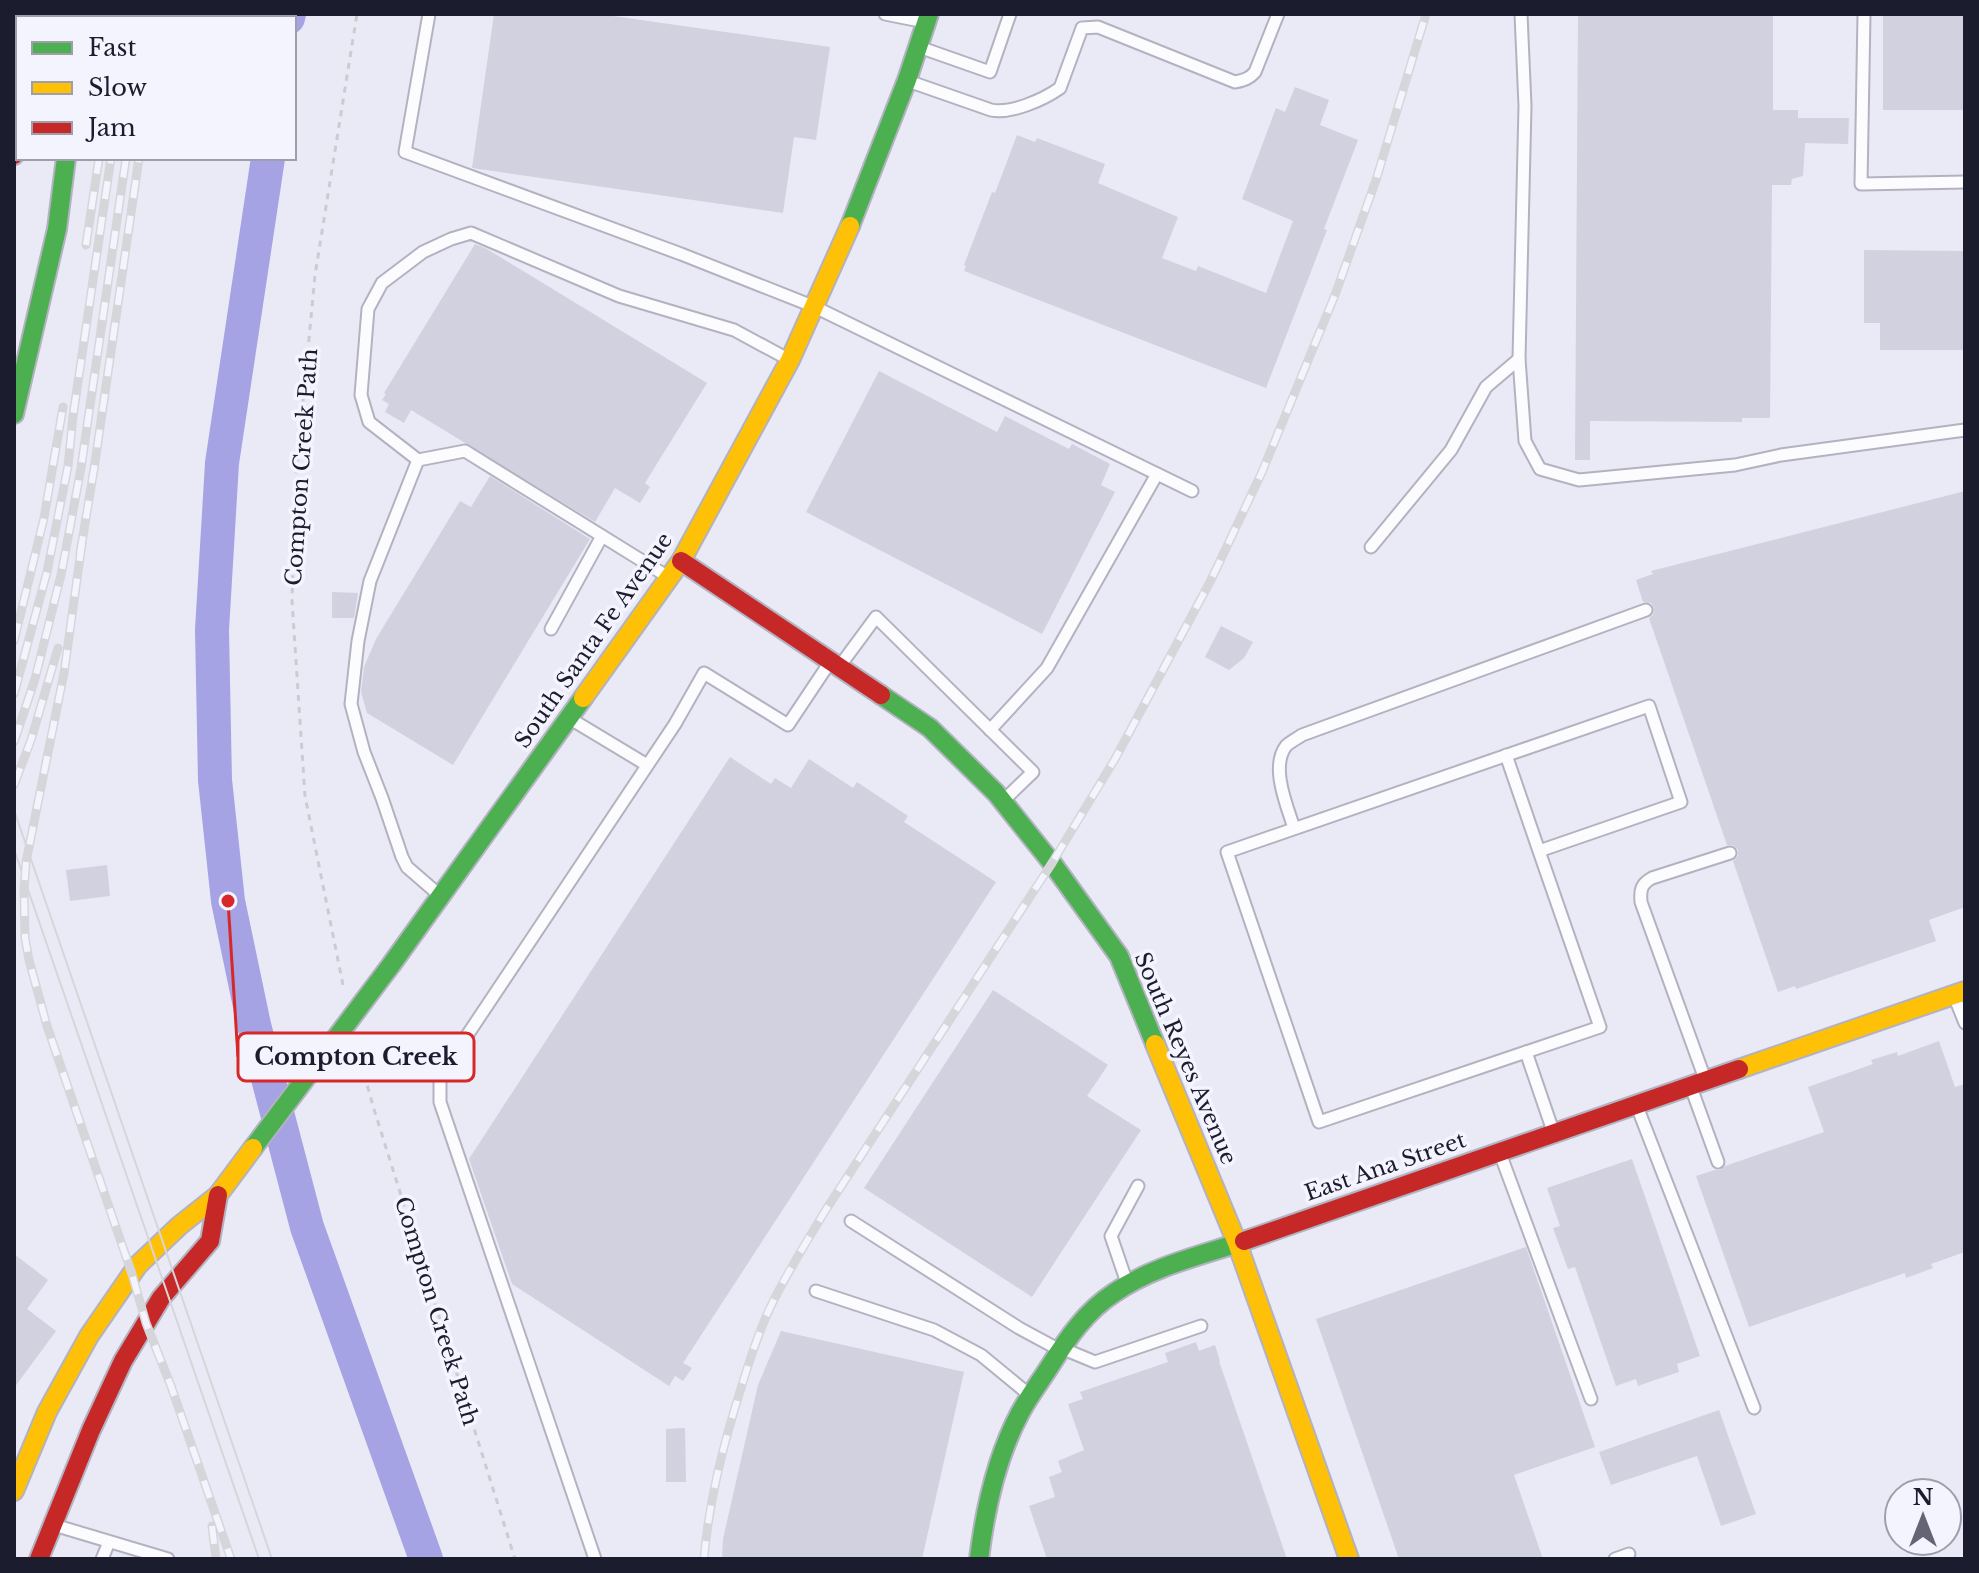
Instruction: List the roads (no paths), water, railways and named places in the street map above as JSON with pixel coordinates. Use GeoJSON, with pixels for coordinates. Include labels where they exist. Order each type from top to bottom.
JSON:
{"type":"FeatureCollection","features":[{"type":"Feature","properties":{"kind":"main road","name":"South Santa Fe Avenue"},"geometry":{"type":"LineString","coordinates":[[39,1559],[53,1525],[69,1421],[89,1336],[138,1265],[218,1195],[350,1020],[681,561],[790,360],[815,307],[907,80],[927,18]]}},
{"type":"Feature","properties":{"kind":"main road"},"geometry":{"type":"LineString","coordinates":[[14,414],[57,229],[66,160]]}},
{"type":"Feature","properties":{"kind":"main road","name":"South Reyes Avenue"},"geometry":{"type":"LineString","coordinates":[[681,561],[930,728],[1003,801],[1119,956],[1237,1243],[1349,1559]]}},
{"type":"Feature","properties":{"kind":"main road","name":"East Ana Street"},"geometry":{"type":"LineString","coordinates":[[979,1559],[995,1476],[1009,1437],[1030,1395],[1074,1330],[1090,1311],[1113,1293],[1180,1261],[1960,993]]}},
{"type":"Feature","properties":{"kind":"main road","name":"South Santa Fe Avenue"},"geometry":{"type":"LineString","coordinates":[[14,1491],[69,1421],[123,1361],[161,1298],[210,1241],[218,1195]]}},
{"type":"Feature","properties":{"kind":"lane"},"geometry":{"type":"LineString","coordinates":[[429,14],[405,152],[815,307],[1192,491]]}},
{"type":"Feature","properties":{"kind":"lane"},"geometry":{"type":"LineString","coordinates":[[885,14],[927,18]]}},
{"type":"Feature","properties":{"kind":"lane"},"geometry":{"type":"LineString","coordinates":[[919,47],[990,72],[1010,14]]}},
{"type":"Feature","properties":{"kind":"lane"},"geometry":{"type":"LineString","coordinates":[[907,80],[991,110],[1013,110],[1060,88],[1082,28],[1087,26],[1098,27],[1235,82],[1249,78],[1255,72],[1278,14]]}},
{"type":"Feature","properties":{"kind":"lane"},"geometry":{"type":"LineString","coordinates":[[1521,14],[1525,106],[1519,359],[1525,441],[1540,469],[1579,480],[1735,465],[1781,455],[1965,430]]}},
{"type":"Feature","properties":{"kind":"lane"},"geometry":{"type":"LineString","coordinates":[[1864,14],[1861,184],[1965,182]]}},
{"type":"Feature","properties":{"kind":"lane"},"geometry":{"type":"LineString","coordinates":[[669,578],[465,451],[418,460],[369,422],[361,395],[368,309],[382,283],[423,252],[471,233],[619,296],[734,330],[790,360]]}},
{"type":"Feature","properties":{"kind":"lane"},"geometry":{"type":"LineString","coordinates":[[1371,547],[1451,450],[1486,387],[1519,359]]}},
{"type":"Feature","properties":{"kind":"lane"},"geometry":{"type":"LineString","coordinates":[[418,460],[370,581],[358,641],[351,704],[364,752],[402,857],[407,867],[440,896]]}},
{"type":"Feature","properties":{"kind":"lane"},"geometry":{"type":"LineString","coordinates":[[990,730],[1047,668],[1157,474]]}},
{"type":"Feature","properties":{"kind":"lane"},"geometry":{"type":"LineString","coordinates":[[551,629],[602,536]]}},
{"type":"Feature","properties":{"kind":"lane"},"geometry":{"type":"LineString","coordinates":[[1294,828],[1281,787],[1279,768],[1285,747],[1302,735],[1646,610]]}},
{"type":"Feature","properties":{"kind":"lane"},"geometry":{"type":"LineString","coordinates":[[595,1559],[440,1102],[440,1076],[675,724],[704,673],[788,725],[834,664],[876,617],[1033,772],[1003,801]]}},
{"type":"Feature","properties":{"kind":"lane"},"geometry":{"type":"LineString","coordinates":[[1506,755],[1539,851],[1600,1027],[1319,1122],[1227,852],[1294,828],[1506,755],[1649,706],[1681,802],[1539,851]]}},
{"type":"Feature","properties":{"kind":"lane"},"geometry":{"type":"LineString","coordinates":[[569,718],[647,765]]}},
{"type":"Feature","properties":{"kind":"lane"},"geometry":{"type":"LineString","coordinates":[[1718,1162],[1698,1083],[1640,891],[1644,883],[1652,878],[1730,853]]}},
{"type":"Feature","properties":{"kind":"lane"},"geometry":{"type":"LineString","coordinates":[[1960,993],[1965,1023]]}},
{"type":"Feature","properties":{"kind":"lane"},"geometry":{"type":"LineString","coordinates":[[1526,1052],[1554,1133]]}},
{"type":"Feature","properties":{"kind":"lane"},"geometry":{"type":"LineString","coordinates":[[1636,1105],[1754,1408]]}},
{"type":"Feature","properties":{"kind":"lane"},"geometry":{"type":"LineString","coordinates":[[1499,1152],[1591,1399]]}},
{"type":"Feature","properties":{"kind":"lane"},"geometry":{"type":"LineString","coordinates":[[1127,1285],[1111,1236],[1138,1186]]}},
{"type":"Feature","properties":{"kind":"lane"},"geometry":{"type":"LineString","coordinates":[[851,1221],[1019,1328],[1095,1362],[1201,1326]]}},
{"type":"Feature","properties":{"kind":"lane"},"geometry":{"type":"LineString","coordinates":[[816,1291],[934,1330],[981,1355],[1030,1395]]}},
{"type":"Feature","properties":{"kind":"lane"},"geometry":{"type":"LineString","coordinates":[[53,1525],[168,1559]]}},
{"type":"Feature","properties":{"kind":"lane"},"geometry":{"type":"LineString","coordinates":[[102,1559],[109,1542]]}},
{"type":"Feature","properties":{"kind":"lane"},"geometry":{"type":"LineString","coordinates":[[1615,1559],[1629,1554]]}},
{"type":"Feature","properties":{"kind":"waterway"},"geometry":{"type":"LineString","coordinates":[[268,160],[222,463],[212,630],[215,780],[228,901],[254,1025],[307,1227],[426,1559]]}},
{"type":"Feature","properties":{"kind":"tram line"},"geometry":{"type":"LineString","coordinates":[[14,810],[272,1559]]}},
{"type":"Feature","properties":{"kind":"tram line"},"geometry":{"type":"LineString","coordinates":[[14,849],[259,1559]]}},
{"type":"Feature","properties":{"kind":"railway"},"geometry":{"type":"LineString","coordinates":[[704,1559],[723,1449],[751,1356],[769,1310],[827,1208],[1052,863],[1115,759],[1211,580],[1262,472],[1335,295],[1376,180],[1426,14]]}},
{"type":"Feature","properties":{"kind":"railway"},"geometry":{"type":"LineString","coordinates":[[86,245],[99,160]]}},
{"type":"Feature","properties":{"kind":"railway"},"geometry":{"type":"LineString","coordinates":[[14,694],[47,572],[68,466],[111,160]]}},
{"type":"Feature","properties":{"kind":"railway"},"geometry":{"type":"LineString","coordinates":[[14,742],[35,679],[61,575],[81,468],[126,160]]}},
{"type":"Feature","properties":{"kind":"railway"},"geometry":{"type":"LineString","coordinates":[[80,554],[139,160]]}},
{"type":"Feature","properties":{"kind":"railway"},"geometry":{"type":"LineString","coordinates":[[14,641],[44,518],[63,407]]}},
{"type":"Feature","properties":{"kind":"railway"},"geometry":{"type":"LineString","coordinates":[[82,543],[64,673],[26,862],[25,938],[47,1026],[146,1323],[231,1559]]}},
{"type":"Feature","properties":{"kind":"railway"},"geometry":{"type":"LineString","coordinates":[[14,785],[31,740],[58,648]]}},
{"type":"Feature","properties":{"kind":"railway"},"geometry":{"type":"LineString","coordinates":[[212,1526],[216,1559]]}},
{"type":"Feature","properties":{"kind":"place","name":"Compton Creek"},"geometry":{"type":"Point","coordinates":[228,901]}}]}
